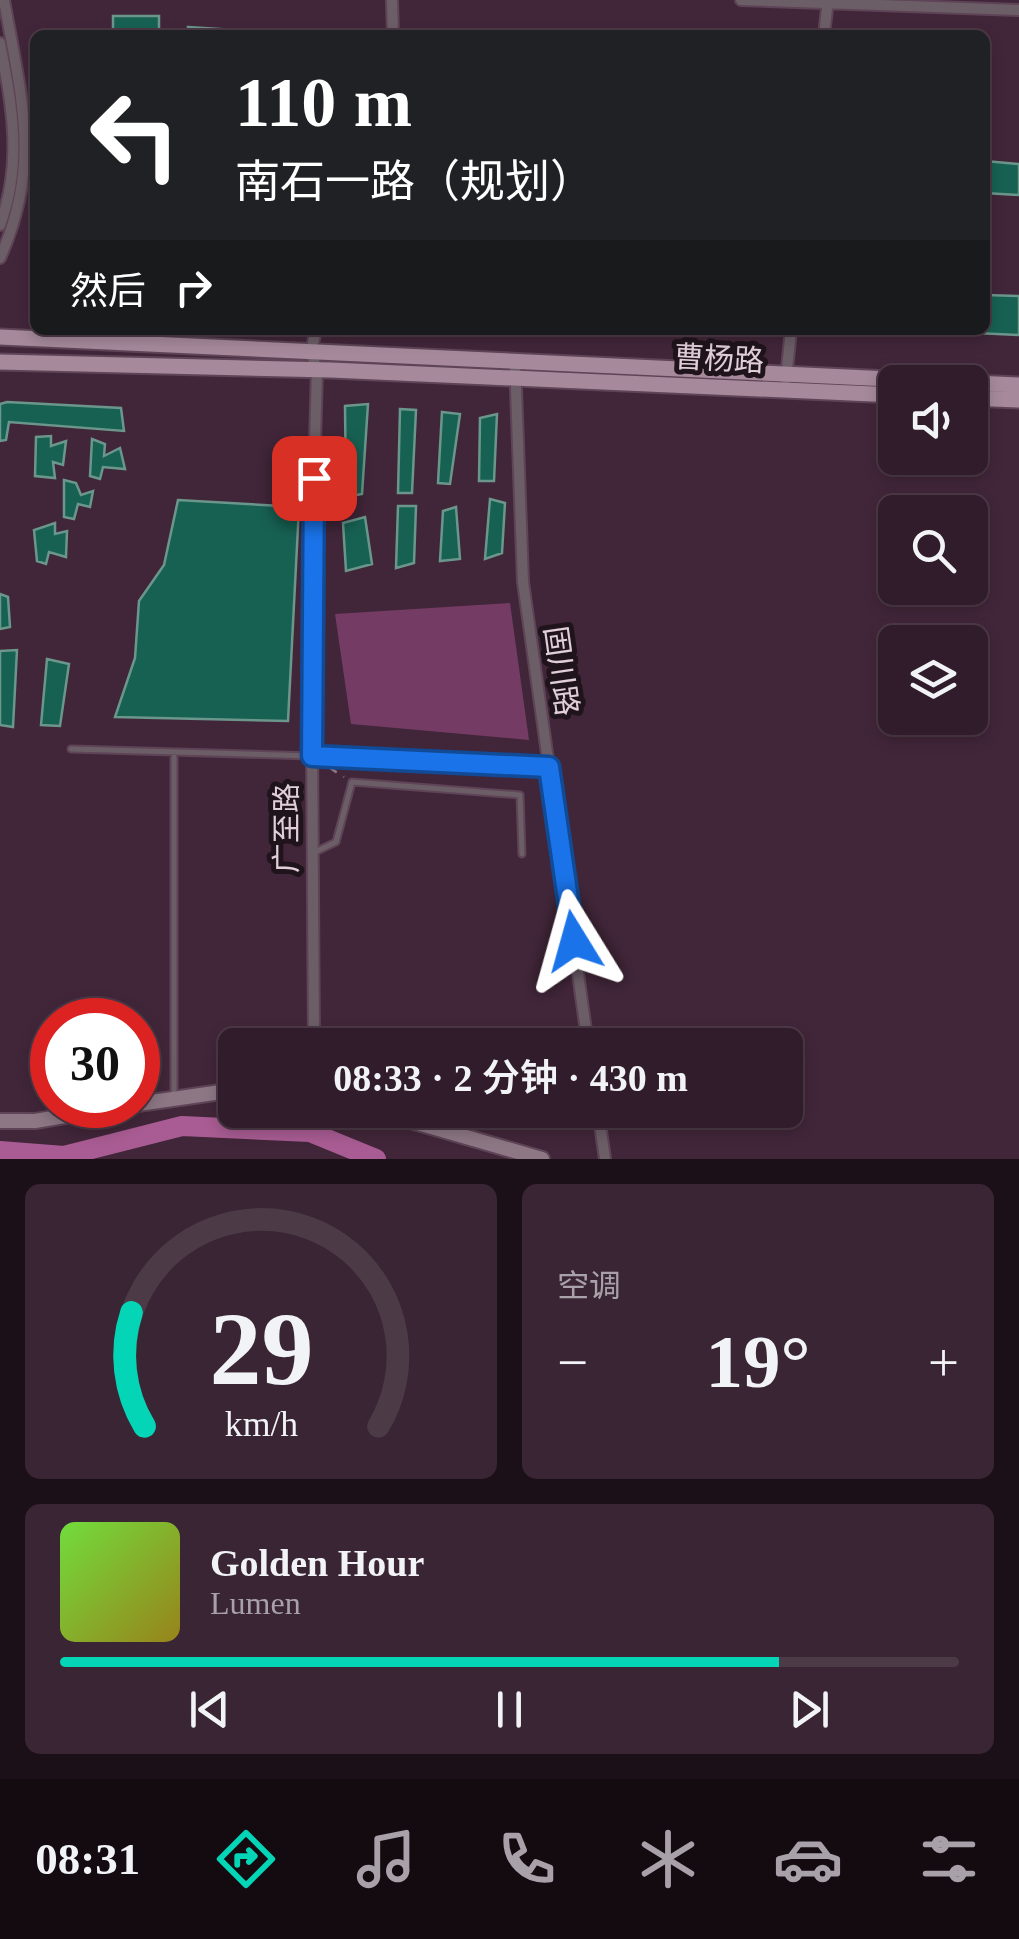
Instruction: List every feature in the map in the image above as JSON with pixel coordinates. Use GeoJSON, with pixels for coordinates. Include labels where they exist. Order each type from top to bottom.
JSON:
{"type":"FeatureCollection","features":[{"type":"Feature","properties":{"kind":"main road","name":"曹杨路"},"geometry":{"type":"LineString","coordinates":[[0,338],[311,352],[515,369],[786,382],[1019,385]]}},
{"type":"Feature","properties":{"kind":"main road","name":"曹杨路"},"geometry":{"type":"LineString","coordinates":[[0,362],[316,370],[515,369]]}},
{"type":"Feature","properties":{"kind":"main road","name":"曹杨路"},"geometry":{"type":"LineString","coordinates":[[786,382],[878,393]]}},
{"type":"Feature","properties":{"kind":"main road"},"geometry":{"type":"LineString","coordinates":[[988,399],[1019,400]]}},
{"type":"Feature","properties":{"kind":"street"},"geometry":{"type":"LineString","coordinates":[[0,258],[24,195],[28,162],[26,128],[4,0]]}},
{"type":"Feature","properties":{"kind":"street"},"geometry":{"type":"LineString","coordinates":[[392,0],[393,30]]}},
{"type":"Feature","properties":{"kind":"street"},"geometry":{"type":"LineString","coordinates":[[741,0],[1019,10]]}},
{"type":"Feature","properties":{"kind":"street"},"geometry":{"type":"LineString","coordinates":[[825,30],[828,2]]}},
{"type":"Feature","properties":{"kind":"street"},"geometry":{"type":"LineString","coordinates":[[0,43],[15,128],[11,192],[0,224]]}},
{"type":"Feature","properties":{"kind":"street"},"geometry":{"type":"LineString","coordinates":[[315,335],[311,352],[316,370]]}},
{"type":"Feature","properties":{"kind":"street"},"geometry":{"type":"LineString","coordinates":[[786,382],[791,335]]}},
{"type":"Feature","properties":{"kind":"street","name":"固川路"},"geometry":{"type":"LineString","coordinates":[[515,369],[523,582],[586,1028]]}},
{"type":"Feature","properties":{"kind":"street","name":"广至路"},"geometry":{"type":"LineString","coordinates":[[314,1028],[316,370]]}},
{"type":"Feature","properties":{"kind":"street"},"geometry":{"type":"LineString","coordinates":[[312,756],[549,767]]}},
{"type":"Feature","properties":{"kind":"street"},"geometry":{"type":"LineString","coordinates":[[160,1098],[218,1091]]}},
{"type":"Feature","properties":{"kind":"street"},"geometry":{"type":"LineString","coordinates":[[0,1120],[30,1121]]}},
{"type":"Feature","properties":{"kind":"street"},"geometry":{"type":"LineString","coordinates":[[435,1128],[542,1159]]}},
{"type":"Feature","properties":{"kind":"street"},"geometry":{"type":"LineString","coordinates":[[600,1128],[604,1159]]}},
{"type":"Feature","properties":{"kind":"lane"},"geometry":{"type":"LineString","coordinates":[[72,749],[312,756]]}},
{"type":"Feature","properties":{"kind":"lane"},"geometry":{"type":"LineString","coordinates":[[174,752],[174,1095]]}},
{"type":"Feature","properties":{"kind":"lane"},"geometry":{"type":"LineString","coordinates":[[312,854],[336,842],[352,782],[520,795],[522,854]]}},
{"type":"Feature","properties":{"kind":"path"},"geometry":{"type":"LineString","coordinates":[[312,756],[352,782]]}},
{"type":"Feature","properties":{"kind":"shaded area"},"geometry":{"type":"Polygon","coordinates":[[[510,603],[529,740],[351,724],[335,614],[510,603]]]}},
{"type":"Feature","properties":{"kind":"building"},"geometry":{"type":"Polygon","coordinates":[[[113,16],[159,16],[159,30],[113,30],[113,16]]]}},
{"type":"Feature","properties":{"kind":"building"},"geometry":{"type":"Polygon","coordinates":[[[188,27],[237,30],[188,30],[188,27]]]}},
{"type":"Feature","properties":{"kind":"building"},"geometry":{"type":"Polygon","coordinates":[[[990,161],[1019,164],[1019,195],[990,193],[990,161]]]}},
{"type":"Feature","properties":{"kind":"building"},"geometry":{"type":"Polygon","coordinates":[[[990,295],[1019,296],[1019,335],[990,334],[990,295]]]}},
{"type":"Feature","properties":{"kind":"building"},"geometry":{"type":"Polygon","coordinates":[[[0,404],[121,408],[124,431],[9,422],[6,440],[0,441],[0,404]]]}},
{"type":"Feature","properties":{"kind":"building"},"geometry":{"type":"Polygon","coordinates":[[[368,404],[362,494],[346,497],[345,406],[368,404]]]}},
{"type":"Feature","properties":{"kind":"building"},"geometry":{"type":"Polygon","coordinates":[[[400,409],[416,410],[412,493],[398,493],[400,409]]]}},
{"type":"Feature","properties":{"kind":"building"},"geometry":{"type":"Polygon","coordinates":[[[442,412],[460,414],[450,484],[438,483],[442,412]]]}},
{"type":"Feature","properties":{"kind":"building"},"geometry":{"type":"Polygon","coordinates":[[[497,414],[494,481],[479,481],[480,418],[497,414]]]}},
{"type":"Feature","properties":{"kind":"building"},"geometry":{"type":"Polygon","coordinates":[[[51,436],[51,446],[66,441],[63,465],[53,462],[55,478],[35,476],[36,437],[51,436]]]}},
{"type":"Feature","properties":{"kind":"building"},"geometry":{"type":"Polygon","coordinates":[[[92,439],[105,444],[104,456],[120,448],[125,469],[103,467],[100,479],[90,476],[92,439]]]}},
{"type":"Feature","properties":{"kind":"building"},"geometry":{"type":"Polygon","coordinates":[[[64,480],[76,483],[81,495],[93,491],[90,507],[78,504],[74,519],[64,517],[64,480]]]}},
{"type":"Feature","properties":{"kind":"building"},"geometry":{"type":"Polygon","coordinates":[[[490,499],[505,503],[502,553],[485,559],[490,499]]]}},
{"type":"Feature","properties":{"kind":"building"},"geometry":{"type":"Polygon","coordinates":[[[178,500],[299,507],[288,721],[115,717],[135,658],[139,601],[164,565],[178,500]]]}},
{"type":"Feature","properties":{"kind":"building"},"geometry":{"type":"Polygon","coordinates":[[[398,506],[416,506],[414,563],[396,568],[398,506]]]}},
{"type":"Feature","properties":{"kind":"building"},"geometry":{"type":"Polygon","coordinates":[[[456,507],[460,559],[440,561],[443,511],[456,507]]]}},
{"type":"Feature","properties":{"kind":"building"},"geometry":{"type":"Polygon","coordinates":[[[365,517],[372,564],[346,571],[343,523],[365,517]]]}},
{"type":"Feature","properties":{"kind":"building"},"geometry":{"type":"Polygon","coordinates":[[[55,523],[55,534],[67,531],[66,557],[49,552],[46,564],[37,561],[34,530],[55,523]]]}},
{"type":"Feature","properties":{"kind":"building"},"geometry":{"type":"Polygon","coordinates":[[[0,594],[8,597],[10,627],[0,629],[0,594]]]}},
{"type":"Feature","properties":{"kind":"building"},"geometry":{"type":"Polygon","coordinates":[[[17,650],[13,727],[0,725],[0,651],[17,650]]]}},
{"type":"Feature","properties":{"kind":"building"},"geometry":{"type":"Polygon","coordinates":[[[47,659],[69,664],[60,726],[41,725],[47,659]]]}},
{"type":"Feature","properties":{"kind":"waterway"},"geometry":{"type":"LineString","coordinates":[[0,1151],[64,1156],[182,1126],[310,1132],[376,1159]]}},
{"type":"Feature","properties":{"kind":"route"},"geometry":{"type":"LineString","coordinates":[[314,478],[312,756],[549,767],[574,941]]}}]}
